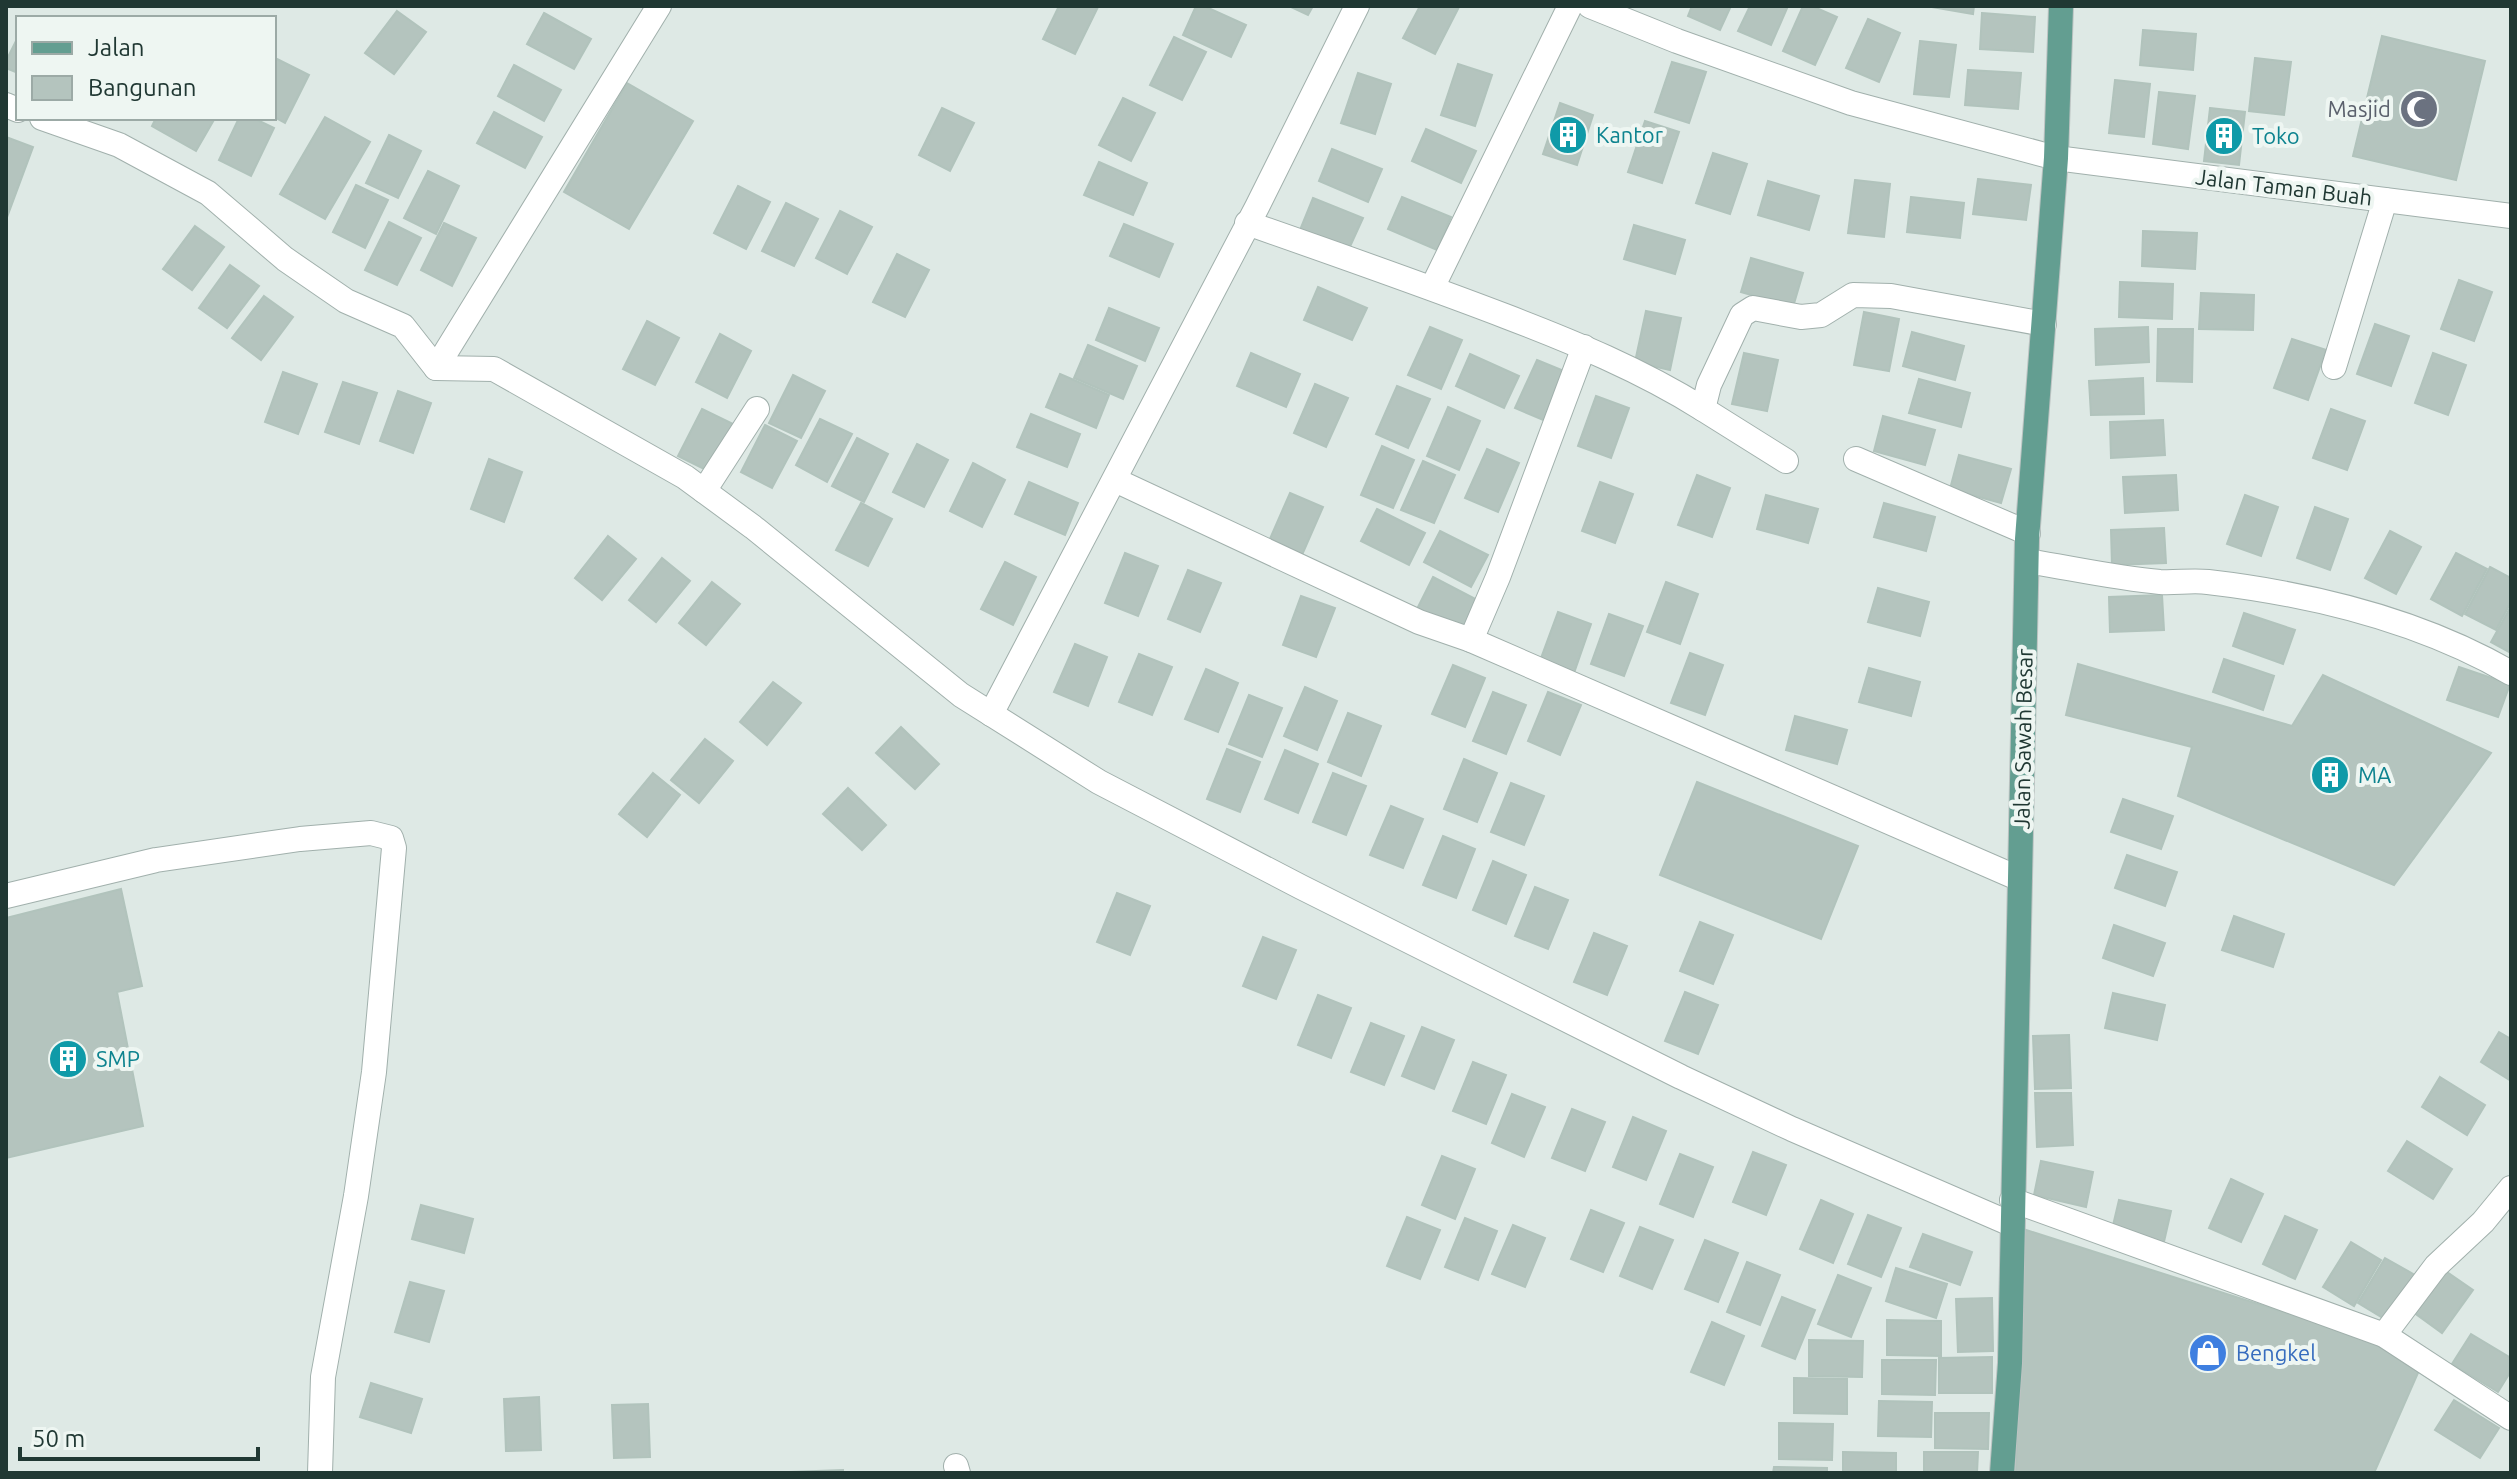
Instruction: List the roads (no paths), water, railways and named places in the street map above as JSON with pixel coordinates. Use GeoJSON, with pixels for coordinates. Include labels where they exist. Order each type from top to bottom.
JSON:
{"type":"FeatureCollection","features":[{"type":"Feature","properties":{"kind":"main road","name":"Jalan Sawah Besar"},"geometry":{"type":"LineString","coordinates":[[2002,1473],[2010,1363],[2028,533],[2056,158],[2061,6]]}},
{"type":"Feature","properties":{"kind":"street"},"geometry":{"type":"LineString","coordinates":[[436,368],[659,6]]}},
{"type":"Feature","properties":{"kind":"street"},"geometry":{"type":"LineString","coordinates":[[991,714],[1257,207],[1357,6]]}},
{"type":"Feature","properties":{"kind":"street"},"geometry":{"type":"LineString","coordinates":[[1432,288],[1570,6]]}},
{"type":"Feature","properties":{"kind":"street","name":"Jalan Taman Buah"},"geometry":{"type":"LineString","coordinates":[[1590,6],[1677,41],[1851,103],[2056,158],[2511,216]]}},
{"type":"Feature","properties":{"kind":"street"},"geometry":{"type":"LineString","coordinates":[[48,120],[119,145],[208,193],[285,259],[334,293],[403,326],[436,368]]}},
{"type":"Feature","properties":{"kind":"street"},"geometry":{"type":"LineString","coordinates":[[2334,367],[2385,200]]}},
{"type":"Feature","properties":{"kind":"street"},"geometry":{"type":"LineString","coordinates":[[1247,223],[1432,288],[1584,347],[1680,395],[1786,461]]}},
{"type":"Feature","properties":{"kind":"street"},"geometry":{"type":"LineString","coordinates":[[1703,409],[1709,385],[1742,315],[1753,308],[1801,317],[1821,315],[1853,295],[1891,296],[2044,324]]}},
{"type":"Feature","properties":{"kind":"street"},"geometry":{"type":"LineString","coordinates":[[1471,640],[1498,577],[1584,347]]}},
{"type":"Feature","properties":{"kind":"street"},"geometry":{"type":"LineString","coordinates":[[436,368],[494,369],[610,433],[704,491],[753,527],[938,677],[991,714],[1099,782],[1301,887],[1792,1129],[2011,1212],[2384,1335],[2511,1418]]}},
{"type":"Feature","properties":{"kind":"street"},"geometry":{"type":"LineString","coordinates":[[704,491],[757,409]]}},
{"type":"Feature","properties":{"kind":"street"},"geometry":{"type":"LineString","coordinates":[[1856,459],[2028,533]]}},
{"type":"Feature","properties":{"kind":"street"},"geometry":{"type":"LineString","coordinates":[[1115,480],[1419,622],[1471,640],[2020,879]]}},
{"type":"Feature","properties":{"kind":"street"},"geometry":{"type":"LineString","coordinates":[[2027,561],[2161,582],[2205,582],[2270,591],[2382,618],[2487,659],[2511,673]]}},
{"type":"Feature","properties":{"kind":"street"},"geometry":{"type":"LineString","coordinates":[[6,896],[171,857],[300,839],[371,833],[391,838],[394,848],[374,1072],[356,1196],[323,1377],[320,1473]]}},
{"type":"Feature","properties":{"kind":"street"},"geometry":{"type":"LineString","coordinates":[[2384,1335],[2436,1266],[2483,1222],[2511,1188]]}},
{"type":"Feature","properties":{"kind":"place","name":"Masjid"},"geometry":{"type":"Point","coordinates":[2419,109]}},
{"type":"Feature","properties":{"kind":"place","name":"Kantor"},"geometry":{"type":"Point","coordinates":[1568,135]}},
{"type":"Feature","properties":{"kind":"place","name":"Toko"},"geometry":{"type":"Point","coordinates":[2224,136]}},
{"type":"Feature","properties":{"kind":"place","name":"MA"},"geometry":{"type":"Point","coordinates":[2330,775]}},
{"type":"Feature","properties":{"kind":"place","name":"SMP"},"geometry":{"type":"Point","coordinates":[68,1059]}},
{"type":"Feature","properties":{"kind":"place","name":"Bengkel"},"geometry":{"type":"Point","coordinates":[2208,1353]}}]}
